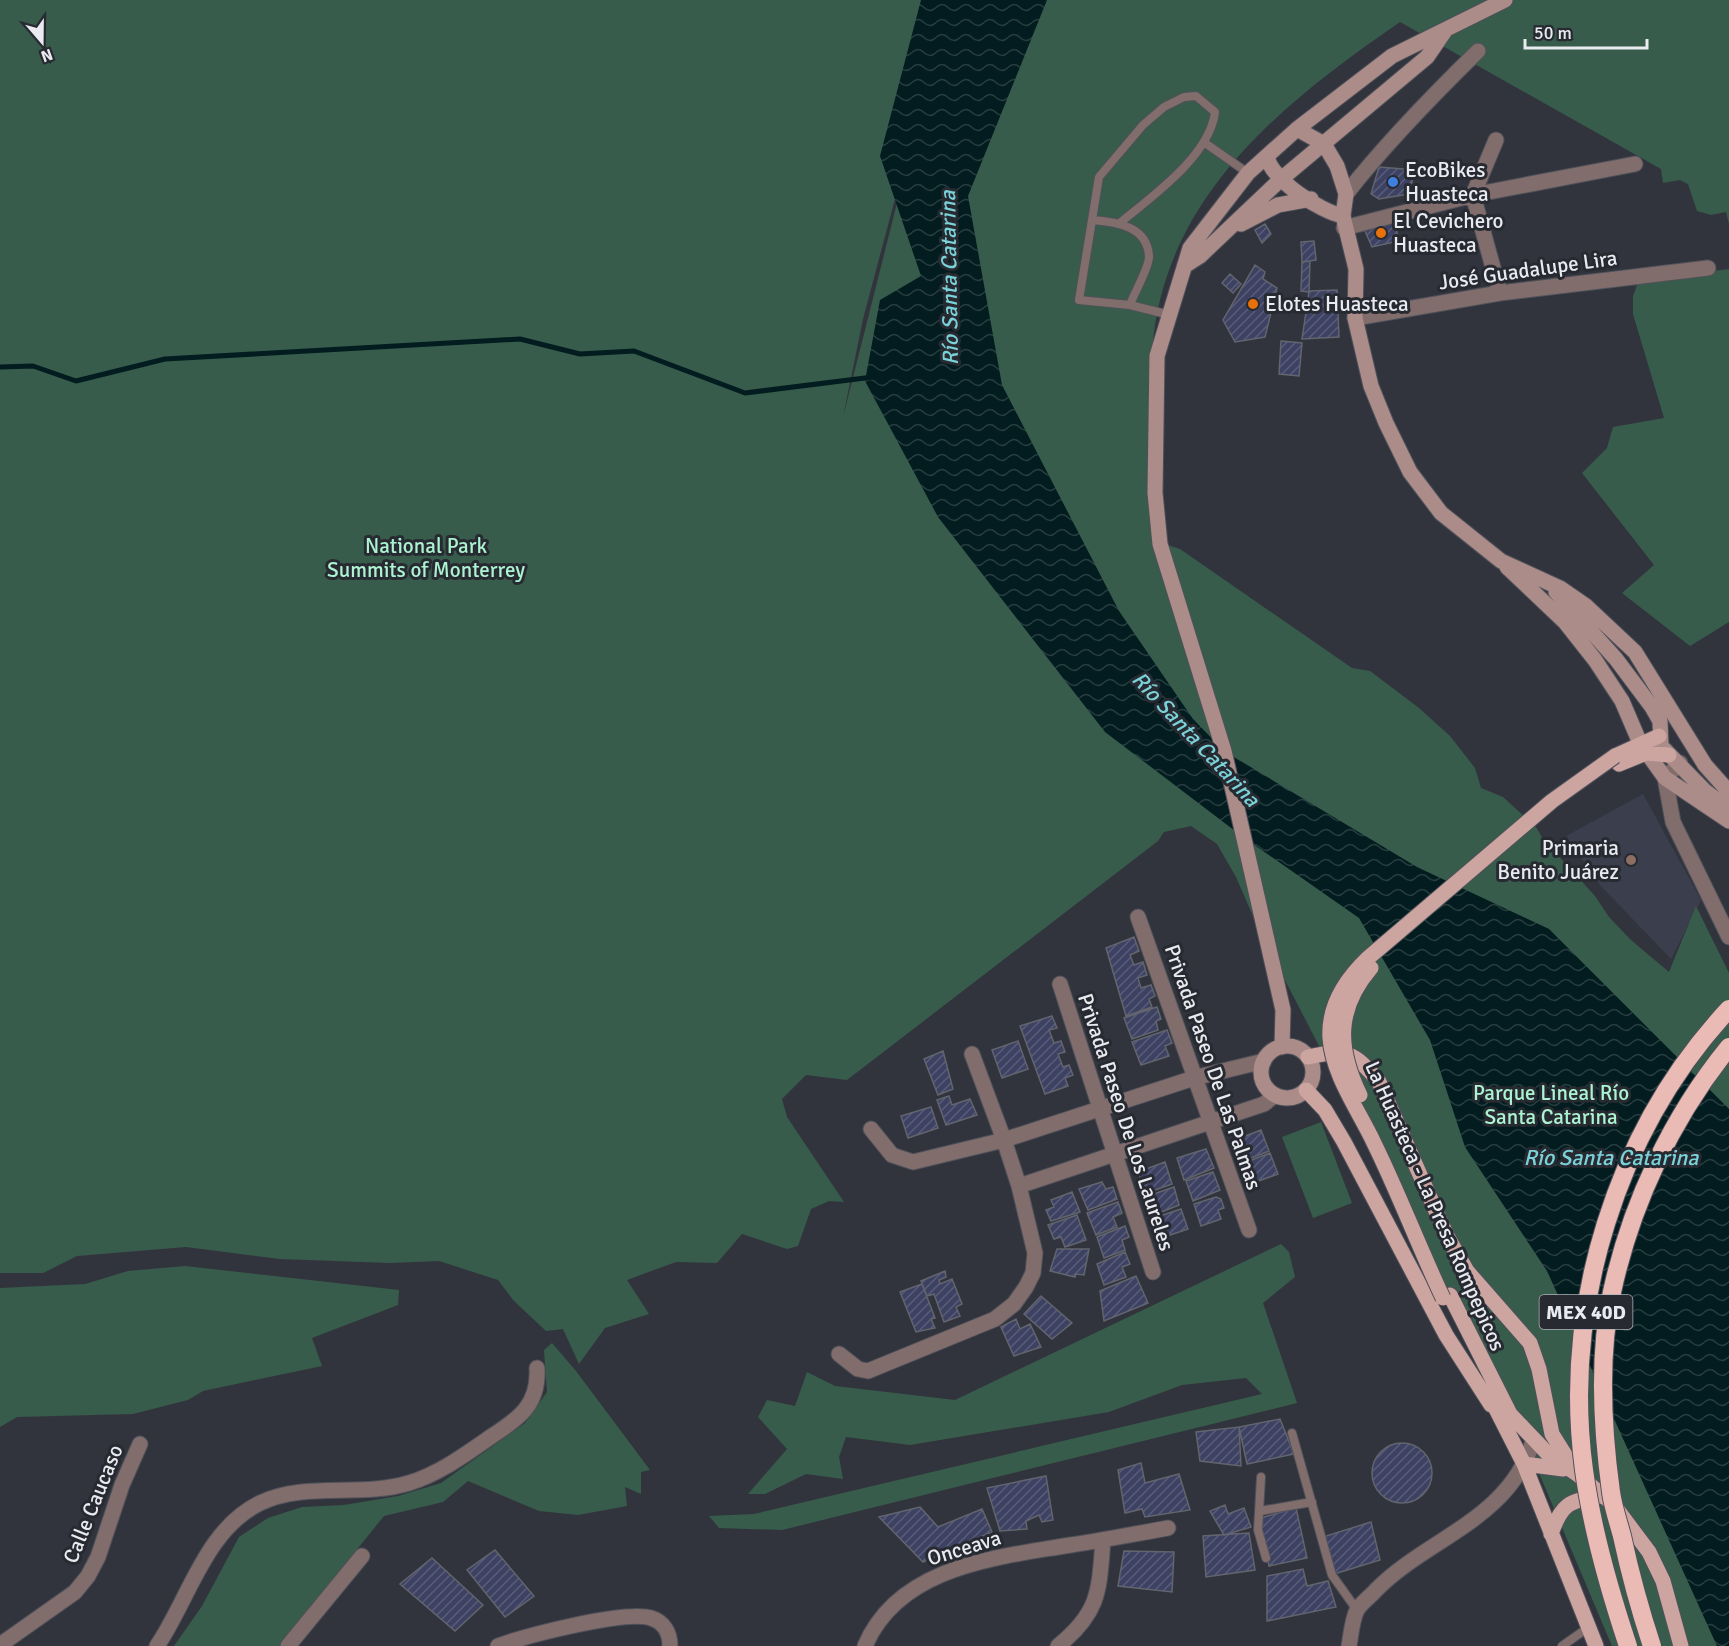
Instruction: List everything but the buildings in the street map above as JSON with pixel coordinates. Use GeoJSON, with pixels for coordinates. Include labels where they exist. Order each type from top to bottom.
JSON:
{"type":"FeatureCollection","features":[{"type":"Feature","properties":{"kind":"highway","name":"MEX 40D"},"geometry":{"type":"LineString","coordinates":[[1628,1646],[1605,1573],[1583,1468],[1580,1360],[1587,1302],[1600,1242],[1641,1138],[1680,1071],[1729,1009]]}},
{"type":"Feature","properties":{"kind":"highway","name":"MEX 40D"},"geometry":{"type":"LineString","coordinates":[[1652,1646],[1611,1494],[1604,1431],[1606,1330],[1611,1293],[1622,1254],[1656,1164],[1694,1094],[1729,1047]]}},
{"type":"Feature","properties":{"kind":"main road"},"geometry":{"type":"LineString","coordinates":[[1281,1047],[1283,1010],[1224,751],[1160,544],[1155,494],[1157,357],[1190,248],[1248,173],[1297,129],[1392,56],[1445,32],[1505,0]]}},
{"type":"Feature","properties":{"kind":"main road"},"geometry":{"type":"LineString","coordinates":[[1186,266],[1200,256],[1280,180],[1426,57],[1445,32]]}},
{"type":"Feature","properties":{"kind":"main road"},"geometry":{"type":"LineString","coordinates":[[1297,129],[1324,144],[1337,166],[1346,194],[1344,222],[1356,269],[1355,318],[1371,386],[1410,472],[1442,513],[1501,561],[1565,622],[1595,660],[1622,701],[1643,748],[1665,778],[1729,821]]}},
{"type":"Feature","properties":{"kind":"main road"},"geometry":{"type":"LineString","coordinates":[[1267,156],[1268,164],[1280,180],[1344,222]]}},
{"type":"Feature","properties":{"kind":"main road"},"geometry":{"type":"LineString","coordinates":[[1248,173],[1264,194]]}},
{"type":"Feature","properties":{"kind":"main road"},"geometry":{"type":"LineString","coordinates":[[1215,240],[1278,205],[1311,199]]}},
{"type":"Feature","properties":{"kind":"main road"},"geometry":{"type":"LineString","coordinates":[[1501,561],[1545,579],[1586,606],[1635,652],[1705,765],[1729,792]]}},
{"type":"Feature","properties":{"kind":"main road"},"geometry":{"type":"LineString","coordinates":[[1545,579],[1616,659],[1653,707],[1660,721],[1661,746],[1705,791],[1729,809]]}},
{"type":"Feature","properties":{"kind":"main road","name":"La Huasteca - La Presa Rompepicos"},"geometry":{"type":"LineString","coordinates":[[1596,1646],[1524,1464],[1496,1412],[1446,1296],[1334,1064],[1330,1036],[1333,1012],[1341,991],[1352,973],[1368,958],[1552,801],[1617,760],[1643,748],[1659,736]]}},
{"type":"Feature","properties":{"kind":"main road"},"geometry":{"type":"LineString","coordinates":[[1643,748],[1674,759]]}},
{"type":"Feature","properties":{"kind":"main road"},"geometry":{"type":"LineString","coordinates":[[1281,1047],[1296,1048],[1308,1057],[1313,1074],[1306,1090],[1292,1098],[1275,1095],[1269,1091],[1262,1077],[1264,1061],[1268,1054],[1281,1047]]}},
{"type":"Feature","properties":{"kind":"main road"},"geometry":{"type":"LineString","coordinates":[[1308,1057],[1336,1051],[1348,1055],[1370,1070],[1379,1082],[1447,1236],[1467,1271],[1530,1343],[1539,1369],[1552,1434],[1577,1474]]}},
{"type":"Feature","properties":{"kind":"main road"},"geometry":{"type":"LineString","coordinates":[[1306,1090],[1324,1110],[1344,1142],[1446,1335],[1481,1394],[1496,1412]]}},
{"type":"Feature","properties":{"kind":"main road","name":"La Huasteca - La Presa Rompepicos"},"geometry":{"type":"LineString","coordinates":[[1446,1296],[1510,1414],[1533,1441],[1612,1504],[1648,1552],[1663,1581],[1681,1646]]}},
{"type":"Feature","properties":{"kind":"main road"},"geometry":{"type":"LineString","coordinates":[[1524,1464],[1557,1467],[1577,1474]]}},
{"type":"Feature","properties":{"kind":"main road"},"geometry":{"type":"LineString","coordinates":[[1551,1534],[1557,1516],[1569,1503],[1582,1498],[1603,1496]]}},
{"type":"Feature","properties":{"kind":"street"},"geometry":{"type":"LineString","coordinates":[[1346,194],[1379,152],[1478,51]]}},
{"type":"Feature","properties":{"kind":"street"},"geometry":{"type":"LineString","coordinates":[[1496,140],[1473,195],[1500,293]]}},
{"type":"Feature","properties":{"kind":"street"},"geometry":{"type":"LineString","coordinates":[[1344,222],[1635,164]]}},
{"type":"Feature","properties":{"kind":"street","name":"José Guadalupe Lira"},"geometry":{"type":"LineString","coordinates":[[1355,318],[1500,293],[1708,268]]}},
{"type":"Feature","properties":{"kind":"street"},"geometry":{"type":"LineString","coordinates":[[1674,759],[1665,778],[1673,822],[1729,937]]}},
{"type":"Feature","properties":{"kind":"street","name":"Privada Paseo De Las Palmas"},"geometry":{"type":"LineString","coordinates":[[1138,917],[1249,1230]]}},
{"type":"Feature","properties":{"kind":"street","name":"Privada Paseo De Los Laureles"},"geometry":{"type":"LineString","coordinates":[[1060,984],[1153,1272]]}},
{"type":"Feature","properties":{"kind":"street"},"geometry":{"type":"LineString","coordinates":[[838,1354],[858,1369],[872,1370],[995,1319],[1014,1304],[1033,1273],[1035,1253],[1019,1186],[972,1054]]}},
{"type":"Feature","properties":{"kind":"street"},"geometry":{"type":"LineString","coordinates":[[871,1129],[892,1155],[913,1162],[1004,1140],[1194,1078],[1264,1061]]}},
{"type":"Feature","properties":{"kind":"street"},"geometry":{"type":"LineString","coordinates":[[1019,1186],[1264,1104],[1275,1095]]}},
{"type":"Feature","properties":{"kind":"street"},"geometry":{"type":"LineString","coordinates":[[158,1646],[174,1622],[201,1565],[226,1530],[246,1512],[260,1503],[285,1494],[379,1488],[408,1483],[438,1470],[507,1427],[523,1412],[534,1399],[538,1385],[537,1368]]}},
{"type":"Feature","properties":{"kind":"street"},"geometry":{"type":"LineString","coordinates":[[1349,1646],[1358,1610],[1392,1574],[1462,1530],[1496,1499],[1524,1464],[1533,1441]]}},
{"type":"Feature","properties":{"kind":"street","name":"Calle Caucaso"},"geometry":{"type":"LineString","coordinates":[[3,1640],[75,1592],[88,1576],[98,1557],[140,1444]]}},
{"type":"Feature","properties":{"kind":"street","name":"Onceava"},"geometry":{"type":"LineString","coordinates":[[865,1646],[881,1619],[912,1591],[930,1579],[965,1565],[997,1557],[1168,1528]]}},
{"type":"Feature","properties":{"kind":"street"},"geometry":{"type":"LineString","coordinates":[[1058,1646],[1079,1627],[1091,1611],[1100,1586],[1102,1540]]}},
{"type":"Feature","properties":{"kind":"street"},"geometry":{"type":"LineString","coordinates":[[288,1646],[362,1556]]}},
{"type":"Feature","properties":{"kind":"street"},"geometry":{"type":"LineString","coordinates":[[498,1646],[555,1629],[633,1617],[651,1618],[662,1624],[668,1632],[670,1646]]}},
{"type":"Feature","properties":{"kind":"lane"},"geometry":{"type":"LineString","coordinates":[[1121,222],[1181,169],[1205,143],[1213,125],[1215,112],[1196,96],[1184,97],[1164,107],[1143,125],[1099,177],[1092,205],[1093,220],[1079,300],[1130,305],[1170,315]]}},
{"type":"Feature","properties":{"kind":"lane"},"geometry":{"type":"LineString","coordinates":[[1205,143],[1248,173]]}},
{"type":"Feature","properties":{"kind":"lane"},"geometry":{"type":"LineString","coordinates":[[1093,220],[1121,222],[1138,232],[1144,241],[1149,258],[1130,305]]}},
{"type":"Feature","properties":{"kind":"lane"},"geometry":{"type":"LineString","coordinates":[[1292,1432],[1332,1575],[1358,1610]]}},
{"type":"Feature","properties":{"kind":"lane"},"geometry":{"type":"LineString","coordinates":[[1261,1477],[1258,1530],[1266,1558]]}},
{"type":"Feature","properties":{"kind":"lane"},"geometry":{"type":"LineString","coordinates":[[1260,1511],[1312,1502]]}},
{"type":"Feature","properties":{"kind":"lane"},"geometry":{"type":"LineString","coordinates":[[1562,1646],[1589,1626]]}},
{"type":"Feature","properties":{"kind":"shaded area","name":"Primaria Benito Juárez"},"geometry":{"type":"Polygon","coordinates":[[[1643,794],[1701,900],[1671,959],[1600,885],[1566,836],[1643,794]]]}},
{"type":"Feature","properties":{"kind":"green space"},"geometry":{"type":"Polygon","coordinates":[[[0,0],[1729,0],[1729,224],[1726,212],[1711,215],[1697,211],[1688,184],[1680,180],[1663,183],[1661,169],[1400,22],[1316,84],[1276,118],[1240,155],[1208,195],[1182,239],[1163,288],[1153,341],[1150,416],[1155,541],[1180,549],[1352,668],[1370,671],[1419,708],[1450,736],[1475,768],[1481,788],[1503,797],[1536,827],[1543,839],[1595,896],[1609,917],[1631,940],[1669,972],[1696,906],[1729,973],[1729,1646],[1612,1646],[1533,1459],[1259,930],[1236,877],[1217,844],[1191,826],[1164,832],[1158,841],[847,1080],[806,1075],[782,1099],[787,1117],[844,1202],[829,1201],[811,1209],[798,1246],[787,1249],[742,1234],[717,1263],[676,1262],[627,1280],[649,1314],[605,1328],[579,1364],[563,1329],[546,1331],[514,1301],[498,1280],[439,1261],[390,1263],[280,1259],[186,1247],[77,1256],[43,1273],[0,1273],[0,0]],[[937,45],[863,319],[843,417],[937,45]]]}},
{"type":"Feature","properties":{"kind":"green space"},"geometry":{"type":"Polygon","coordinates":[[[1729,269],[1729,622],[1690,646],[1622,593],[1654,565],[1582,473],[1607,448],[1613,427],[1664,418],[1633,314],[1633,296],[1639,280],[1729,269]]]}},
{"type":"Feature","properties":{"kind":"green space"},"geometry":{"type":"Polygon","coordinates":[[[1321,1122],[1352,1203],[1313,1218],[1282,1137],[1321,1122]]]}},
{"type":"Feature","properties":{"kind":"green space"},"geometry":{"type":"Polygon","coordinates":[[[1281,1244],[1289,1252],[1295,1277],[1263,1303],[1297,1403],[782,1530],[719,1528],[709,1516],[754,1514],[1262,1394],[1246,1378],[1182,1385],[1109,1412],[910,1445],[846,1437],[839,1457],[843,1479],[806,1474],[765,1494],[748,1494],[787,1449],[758,1417],[767,1400],[795,1406],[807,1372],[835,1386],[955,1400],[1281,1244]]]}},
{"type":"Feature","properties":{"kind":"green space"},"geometry":{"type":"Polygon","coordinates":[[[185,1266],[399,1290],[398,1305],[312,1338],[322,1366],[203,1391],[188,1400],[133,1414],[17,1417],[0,1427],[0,1288],[85,1284],[128,1271],[185,1266]]]}},
{"type":"Feature","properties":{"kind":"green space"},"geometry":{"type":"Polygon","coordinates":[[[552,1343],[576,1371],[650,1470],[641,1472],[641,1494],[625,1487],[627,1506],[578,1515],[539,1511],[468,1481],[443,1502],[384,1516],[279,1646],[174,1646],[202,1606],[239,1537],[268,1518],[302,1507],[344,1505],[398,1496],[441,1483],[525,1423],[547,1392],[544,1350],[552,1343]]]}},
{"type":"Feature","properties":{"kind":"water","name":"Río Santa Catarina"},"geometry":{"type":"Polygon","coordinates":[[[921,0],[1047,0],[968,196],[1002,385],[1119,611],[1193,719],[1224,751],[1417,867],[1549,929],[1729,1109],[1729,1646],[1717,1646],[1547,1271],[1465,1147],[1430,1040],[1359,918],[1243,837],[1105,732],[938,517],[865,381],[880,300],[921,276],[880,156],[921,0]]]}},
{"type":"Feature","properties":{"kind":"waterway"},"geometry":{"type":"LineString","coordinates":[[0,367],[33,366],[76,381],[165,359],[520,339],[580,354],[634,351],[745,393],[873,377]]}},
{"type":"Feature","properties":{"kind":"place","name":"EcoBikes Huasteca"},"geometry":{"type":"Point","coordinates":[1393,182]}},
{"type":"Feature","properties":{"kind":"place","name":"El Cevichero Huasteca"},"geometry":{"type":"Point","coordinates":[1381,233]}},
{"type":"Feature","properties":{"kind":"place","name":"Elotes Huasteca"},"geometry":{"type":"Point","coordinates":[1253,304]}},
{"type":"Feature","properties":{"kind":"place","name":"Primaria Benito Juárez"},"geometry":{"type":"Point","coordinates":[1631,860]}},
{"type":"Feature","properties":{"kind":"park label","name":"National Park Summits of Monterrey"},"geometry":{"type":"Point","coordinates":[426,558]}},
{"type":"Feature","properties":{"kind":"park label","name":"Parque Lineal Río Santa Catarina"},"geometry":{"type":"Point","coordinates":[1551,1105]}}]}
